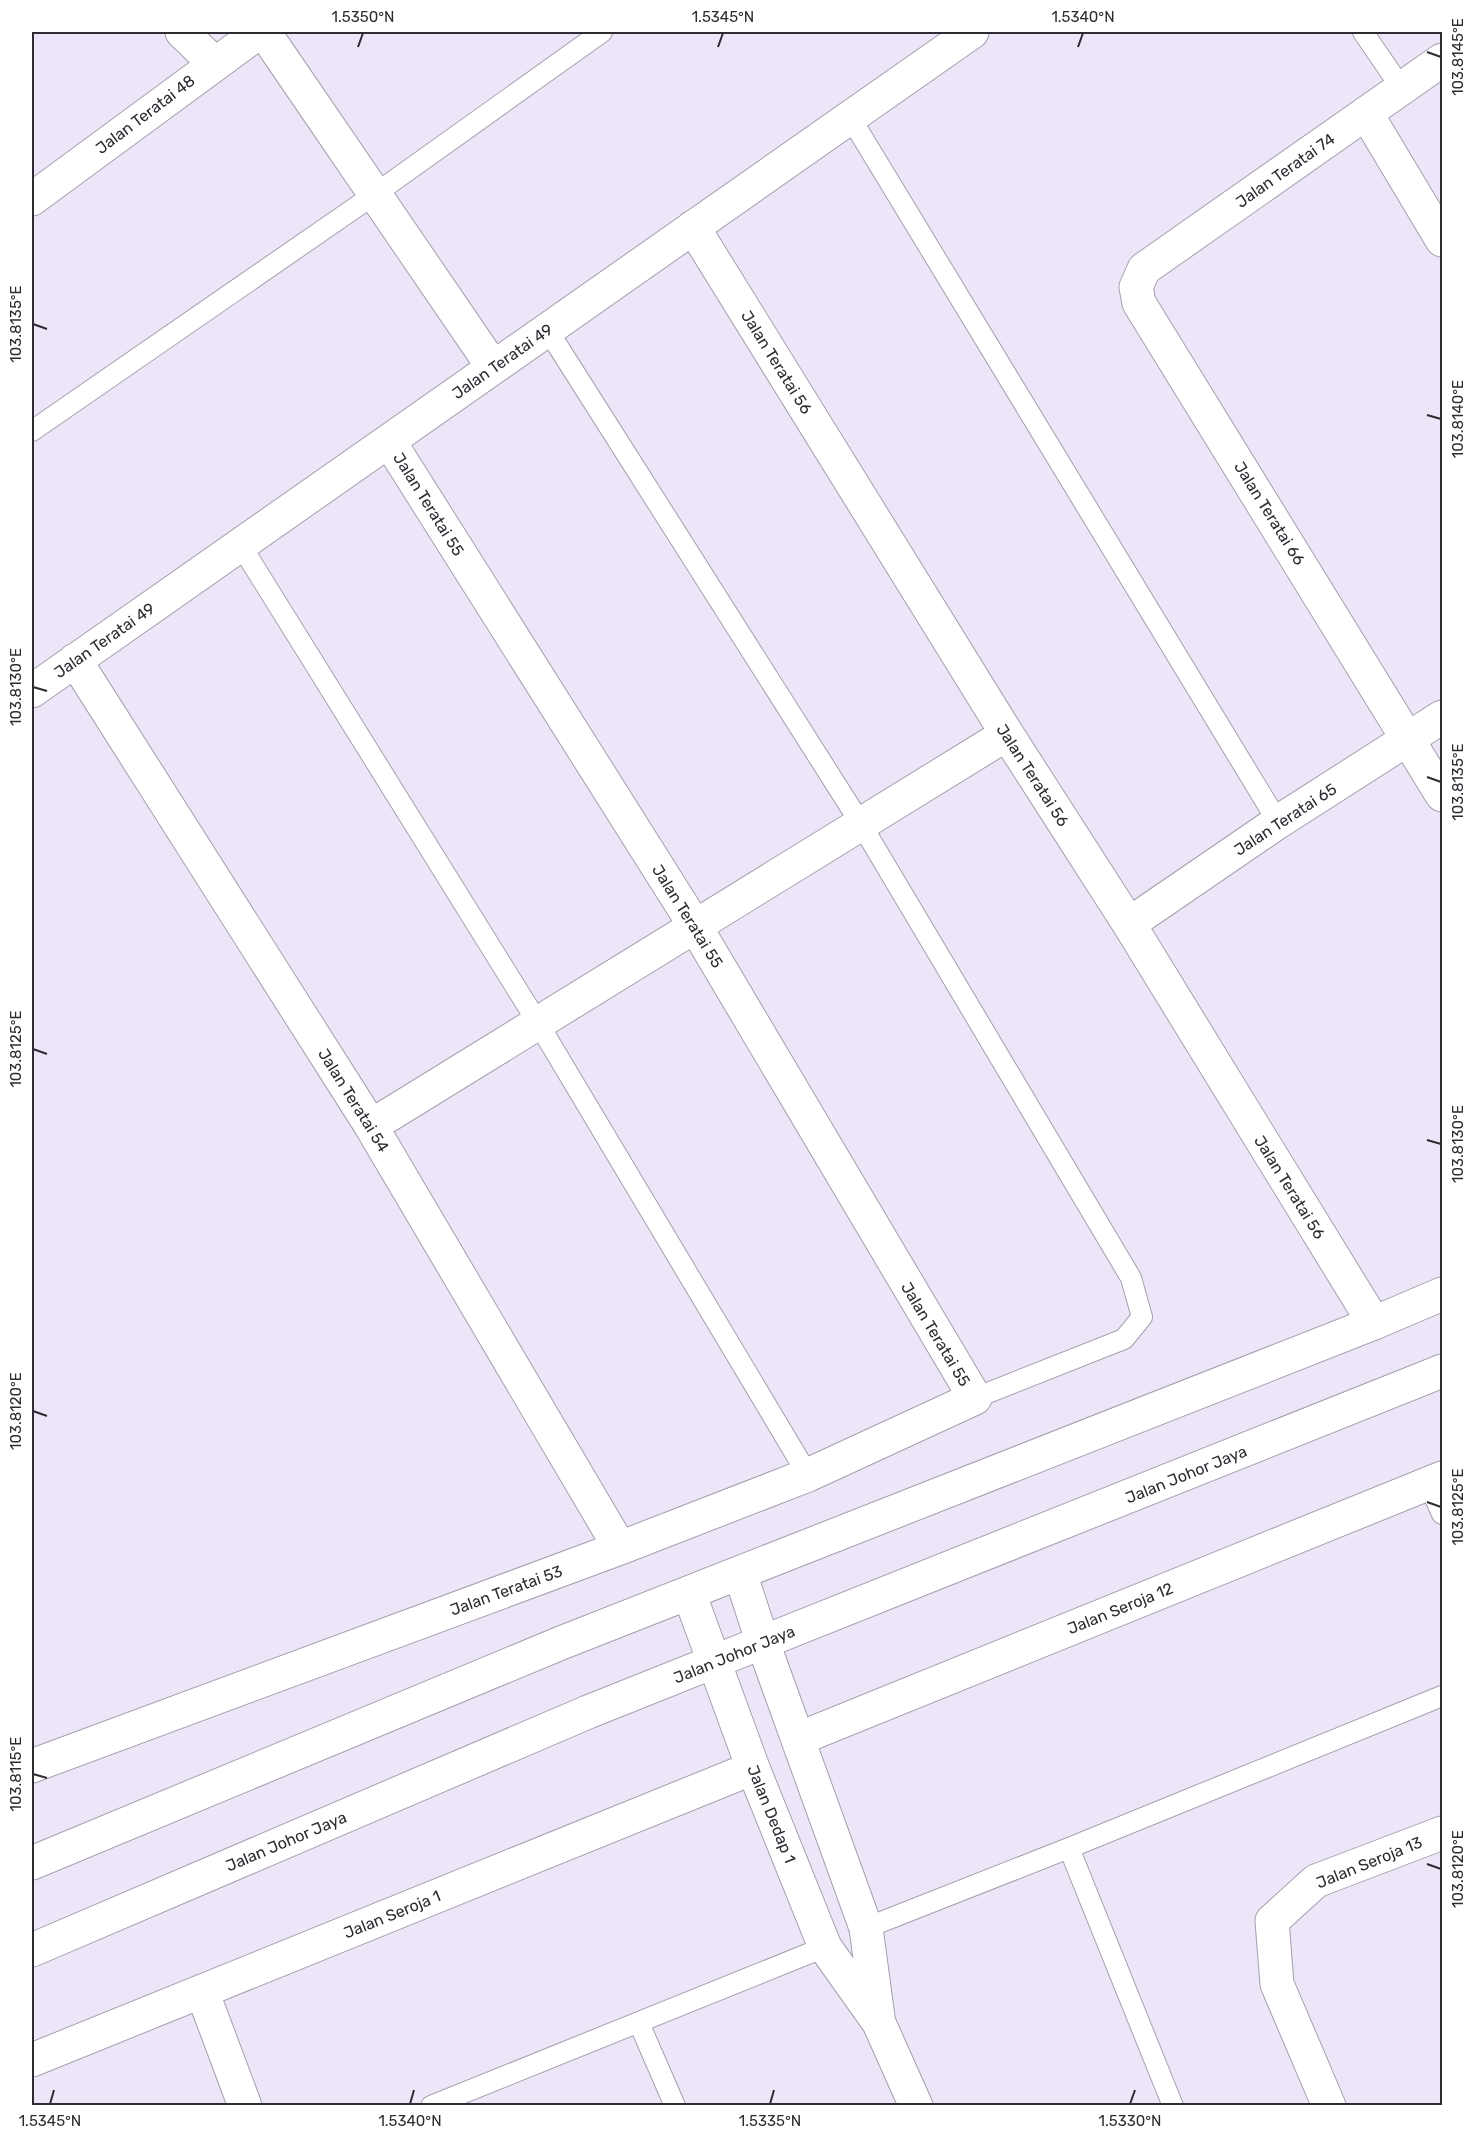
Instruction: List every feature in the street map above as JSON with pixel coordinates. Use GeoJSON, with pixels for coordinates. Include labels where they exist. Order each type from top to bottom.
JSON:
{"type":"FeatureCollection","features":[{"type":"Feature","properties":{"kind":"street"},"geometry":{"type":"LineString","coordinates":[[182,32],[214,63]]}},
{"type":"Feature","properties":{"kind":"street","name":"Jalan Teratai 48"},"geometry":{"type":"LineString","coordinates":[[32,199],[259,32]]}},
{"type":"Feature","properties":{"kind":"street"},"geometry":{"type":"LineString","coordinates":[[264,32],[493,367]]}},
{"type":"Feature","properties":{"kind":"street","name":"Jalan Teratai 49"},"geometry":{"type":"LineString","coordinates":[[37,676],[75,660],[972,32]]}},
{"type":"Feature","properties":{"kind":"street","name":"Jalan Teratai 74"},"geometry":{"type":"LineString","coordinates":[[1136,287],[1144,269],[1443,60]]}},
{"type":"Feature","properties":{"kind":"street"},"geometry":{"type":"LineString","coordinates":[[1366,113],[1443,240]]}},
{"type":"Feature","properties":{"kind":"street","name":"Jalan Teratai 56"},"geometry":{"type":"LineString","coordinates":[[693,227],[1007,734],[1129,924],[1374,1323]]}},
{"type":"Feature","properties":{"kind":"street","name":"Jalan Teratai 66"},"geometry":{"type":"LineString","coordinates":[[1136,287],[1139,303],[1443,795]]}},
{"type":"Feature","properties":{"kind":"street","name":"Jalan Teratai 55"},"geometry":{"type":"LineString","coordinates":[[388,441],[695,927],[975,1398]]}},
{"type":"Feature","properties":{"kind":"street","name":"Jalan Teratai 54"},"geometry":{"type":"LineString","coordinates":[[75,660],[371,1126],[620,1548]]}},
{"type":"Feature","properties":{"kind":"street","name":"Jalan Teratai 65"},"geometry":{"type":"LineString","coordinates":[[1129,924],[1278,822],[1443,717]]}},
{"type":"Feature","properties":{"kind":"street"},"geometry":{"type":"LineString","coordinates":[[371,1126],[1007,734]]}},
{"type":"Feature","properties":{"kind":"street"},"geometry":{"type":"LineString","coordinates":[[32,1863],[561,1643],[1443,1294]]}},
{"type":"Feature","properties":{"kind":"street","name":"Jalan Johor Jaya"},"geometry":{"type":"LineString","coordinates":[[32,1950],[588,1712],[1443,1371]]}},
{"type":"Feature","properties":{"kind":"street","name":"Jalan Teratai 53"},"geometry":{"type":"LineString","coordinates":[[32,1766],[620,1548],[808,1475],[975,1398]]}},
{"type":"Feature","properties":{"kind":"street","name":"Jalan Seroja 12"},"geometry":{"type":"LineString","coordinates":[[798,1739],[1435,1481]]}},
{"type":"Feature","properties":{"kind":"street","name":"Jalan Dedap 1"},"geometry":{"type":"LineString","coordinates":[[740,1573],[866,1928],[879,2023]]}},
{"type":"Feature","properties":{"kind":"street","name":"Jalan Dedap 1"},"geometry":{"type":"LineString","coordinates":[[689,1593],[753,1768],[825,1947],[879,2023],[916,2106]]}},
{"type":"Feature","properties":{"kind":"street","name":"Jalan Seroja 1"},"geometry":{"type":"LineString","coordinates":[[32,2060],[753,1768]]}},
{"type":"Feature","properties":{"kind":"street","name":"Jalan Seroja 13"},"geometry":{"type":"LineString","coordinates":[[1329,2106],[1277,1984],[1272,1921],[1316,1881],[1443,1833]]}},
{"type":"Feature","properties":{"kind":"street"},"geometry":{"type":"LineString","coordinates":[[202,1991],[245,2106]]}},
{"type":"Feature","properties":{"kind":"lane"},"geometry":{"type":"LineString","coordinates":[[32,430],[375,194],[602,32]]}},
{"type":"Feature","properties":{"kind":"lane"},"geometry":{"type":"LineString","coordinates":[[1363,32],[1402,88]]}},
{"type":"Feature","properties":{"kind":"lane"},"geometry":{"type":"LineString","coordinates":[[850,117],[1278,822]]}},
{"type":"Feature","properties":{"kind":"lane"},"geometry":{"type":"LineString","coordinates":[[547,329],[861,824],[1131,1278],[1142,1317],[1124,1339],[975,1398]]}},
{"type":"Feature","properties":{"kind":"lane"},"geometry":{"type":"LineString","coordinates":[[240,544],[538,1023],[808,1475]]}},
{"type":"Feature","properties":{"kind":"lane"},"geometry":{"type":"LineString","coordinates":[[1435,1481],[1443,1514]]}},
{"type":"Feature","properties":{"kind":"lane"},"geometry":{"type":"LineString","coordinates":[[866,1928],[1443,1696]]}},
{"type":"Feature","properties":{"kind":"lane"},"geometry":{"type":"LineString","coordinates":[[1069,1848],[1173,2106]]}},
{"type":"Feature","properties":{"kind":"lane"},"geometry":{"type":"LineString","coordinates":[[431,2106],[825,1947]]}},
{"type":"Feature","properties":{"kind":"lane"},"geometry":{"type":"LineString","coordinates":[[639,2023],[675,2106]]}}]}
